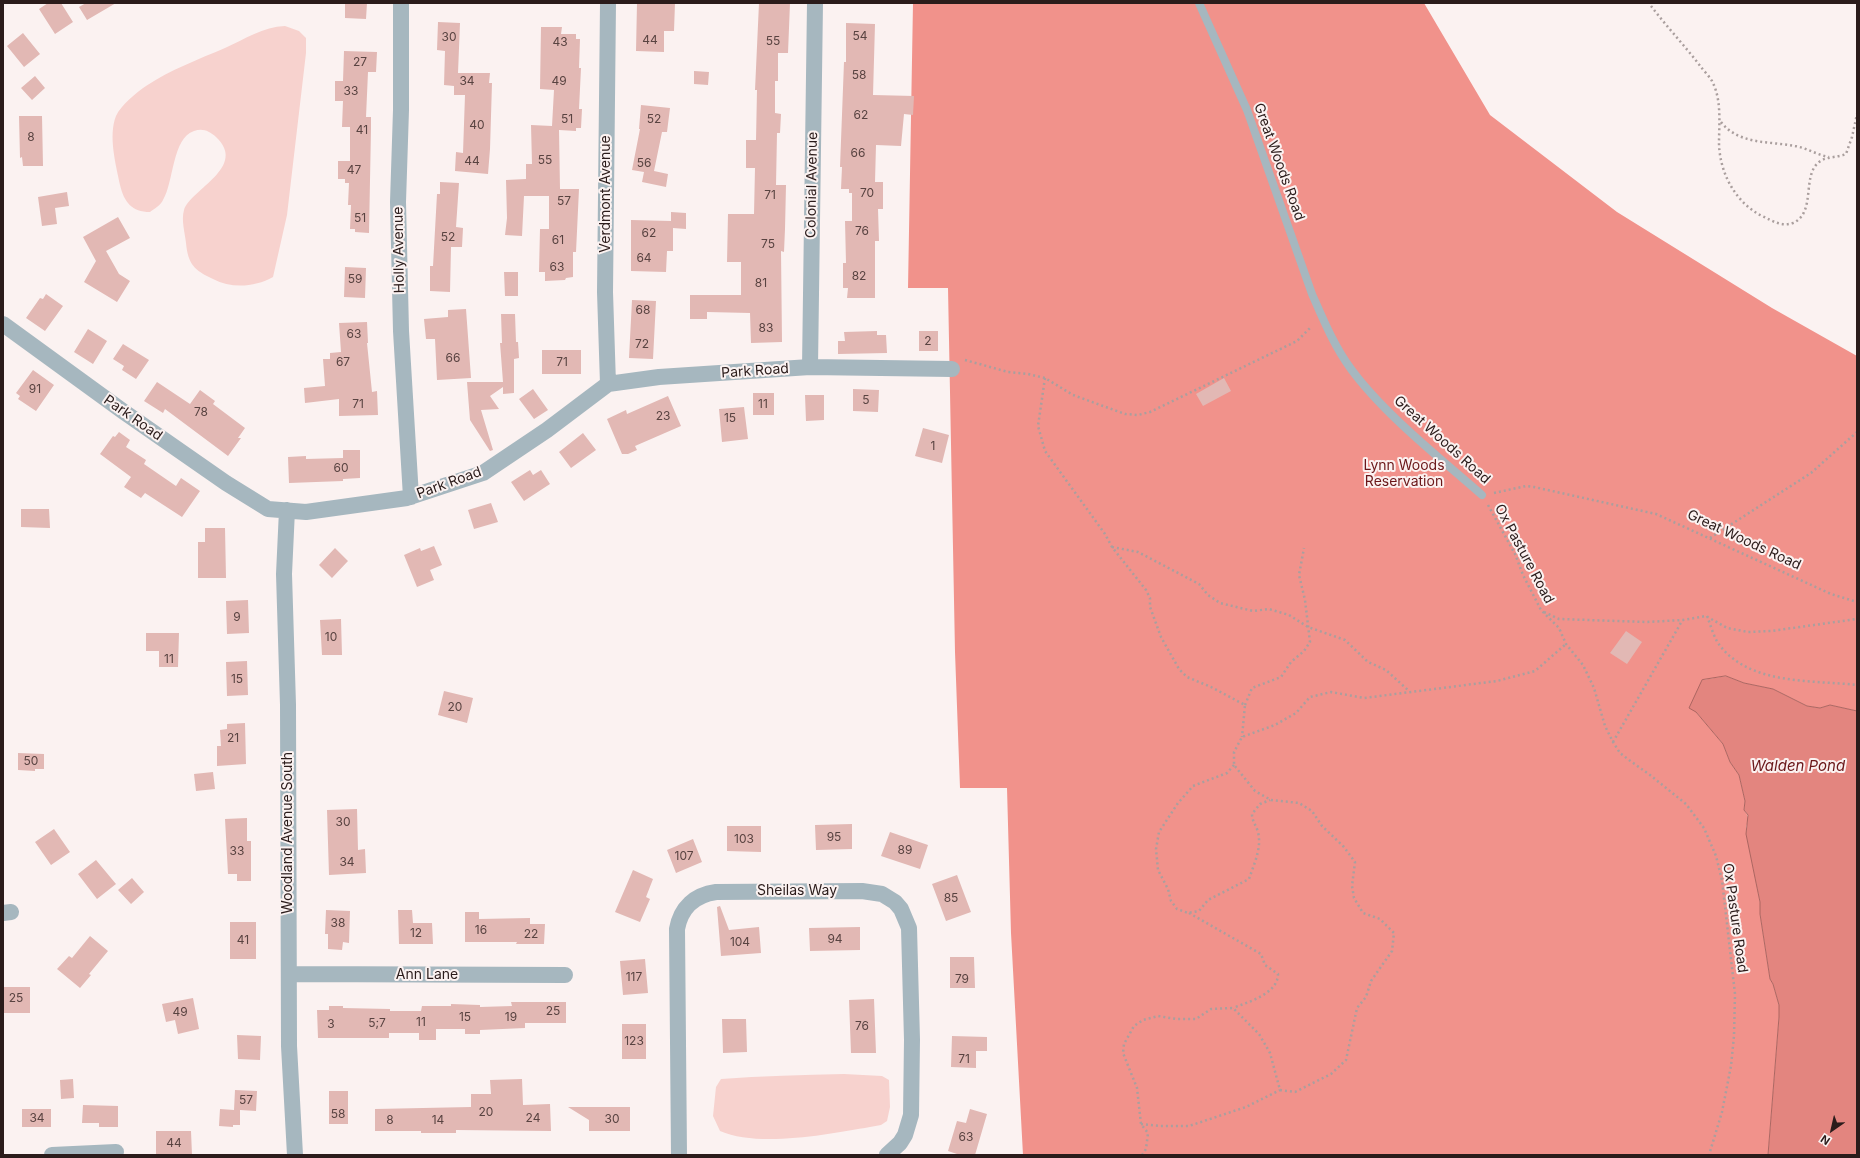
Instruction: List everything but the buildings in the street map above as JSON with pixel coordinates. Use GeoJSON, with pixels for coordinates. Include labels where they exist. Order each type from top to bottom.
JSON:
{"type":"FeatureCollection","features":[{"type":"Feature","properties":{"kind":"street","name":"Holly Avenue"},"geometry":{"type":"LineString","coordinates":[[401,3],[401,110],[398,209],[401,331],[411,497]]}},
{"type":"Feature","properties":{"kind":"street","name":"Verdmont Avenue"},"geometry":{"type":"LineString","coordinates":[[608,3],[605,292],[608,384]]}},
{"type":"Feature","properties":{"kind":"street","name":"Colonial Avenue"},"geometry":{"type":"LineString","coordinates":[[810,367],[815,3]]}},
{"type":"Feature","properties":{"kind":"street","name":"Park Road"},"geometry":{"type":"LineString","coordinates":[[3,324],[124,412],[226,483],[268,509],[306,512],[411,497],[483,473],[547,430],[608,384],[659,377],[810,367],[952,369]]}},
{"type":"Feature","properties":{"kind":"street","name":"Woodland Avenue South"},"geometry":{"type":"LineString","coordinates":[[287,510],[284,574],[288,705],[289,1054],[295,1155]]}},
{"type":"Feature","properties":{"kind":"street","name":"Sheilas Way"},"geometry":{"type":"LineString","coordinates":[[679,1155],[677,929],[684,909],[697,897],[716,892],[862,891],[882,894],[895,902],[904,914],[909,928],[912,1040],[911,1115],[905,1135],[900,1143],[887,1155]]}},
{"type":"Feature","properties":{"kind":"street","name":"Ann Lane"},"geometry":{"type":"LineString","coordinates":[[289,974],[565,975]]}},
{"type":"Feature","properties":{"kind":"street"},"geometry":{"type":"LineString","coordinates":[[52,1155],[116,1152]]}},
{"type":"Feature","properties":{"kind":"lane","name":"Great Woods Road"},"geometry":{"type":"LineString","coordinates":[[1199,3],[1247,110],[1312,294],[1341,353],[1355,374],[1391,413],[1482,496]]}},
{"type":"Feature","properties":{"kind":"path"},"geometry":{"type":"LineString","coordinates":[[1650,6],[1665,25],[1683,43],[1712,81],[1717,96],[1720,122],[1719,146],[1724,171],[1737,197],[1751,211],[1780,225],[1794,222],[1802,215],[1807,200],[1811,174],[1818,163],[1830,157]]}},
{"type":"Feature","properties":{"kind":"path"},"geometry":{"type":"LineString","coordinates":[[1720,122],[1725,128],[1746,139],[1767,144],[1795,146],[1818,155],[1838,158],[1846,154],[1852,137],[1857,114]]}},
{"type":"Feature","properties":{"kind":"path"},"geometry":{"type":"LineString","coordinates":[[952,369],[951,362],[967,360],[1008,372],[1028,374],[1045,378],[1073,395],[1105,405],[1125,414],[1138,415],[1150,412],[1297,341],[1311,326]]}},
{"type":"Feature","properties":{"kind":"path"},"geometry":{"type":"LineString","coordinates":[[1045,378],[1038,426],[1042,444],[1053,463],[1105,534],[1112,547],[1146,590],[1150,598],[1150,607],[1161,637],[1179,669],[1187,677],[1211,687],[1245,705]]}},
{"type":"Feature","properties":{"kind":"path"},"geometry":{"type":"LineString","coordinates":[[1709,539],[1811,473],[1857,432]]}},
{"type":"Feature","properties":{"kind":"path","name":"Great Woods Road"},"geometry":{"type":"LineString","coordinates":[[1482,496],[1526,486],[1656,514],[1831,594],[1857,602]]}},
{"type":"Feature","properties":{"kind":"path","name":"Ox Pasture Road"},"geometry":{"type":"LineString","coordinates":[[1482,496],[1515,554],[1523,575],[1541,610],[1559,628],[1566,644],[1583,665],[1594,688],[1605,726],[1620,753],[1686,804],[1704,828],[1716,856],[1722,880],[1735,994],[1734,1036],[1731,1066],[1722,1112],[1709,1155]]}},
{"type":"Feature","properties":{"kind":"path"},"geometry":{"type":"LineString","coordinates":[[1112,547],[1138,552],[1199,584],[1208,594],[1220,603],[1253,611],[1268,608],[1289,615],[1308,627],[1345,640],[1368,662],[1386,670],[1410,691]]}},
{"type":"Feature","properties":{"kind":"path"},"geometry":{"type":"LineString","coordinates":[[1141,1124],[1160,1126],[1189,1126],[1246,1107],[1280,1090],[1295,1092],[1330,1074],[1346,1060],[1357,1008],[1366,997],[1371,981],[1392,951],[1394,933],[1380,919],[1363,913],[1354,898],[1352,886],[1355,862],[1344,847],[1322,826],[1312,811],[1300,803],[1270,800],[1255,791],[1234,765],[1234,752],[1242,737],[1245,701],[1252,688],[1281,677],[1291,662],[1304,651],[1310,642],[1299,575],[1304,548]]}},
{"type":"Feature","properties":{"kind":"path"},"geometry":{"type":"LineString","coordinates":[[1541,610],[1559,619],[1647,622],[1682,620],[1706,616],[1727,628],[1748,632],[1771,631],[1857,619]]}},
{"type":"Feature","properties":{"kind":"path"},"geometry":{"type":"LineString","coordinates":[[1706,616],[1720,647],[1740,665],[1761,675],[1857,685]]}},
{"type":"Feature","properties":{"kind":"path"},"geometry":{"type":"LineString","coordinates":[[1613,742],[1682,620]]}},
{"type":"Feature","properties":{"kind":"path"},"geometry":{"type":"LineString","coordinates":[[1242,737],[1275,725],[1296,713],[1310,697],[1331,692],[1364,698],[1496,681],[1536,671],[1566,644]]}},
{"type":"Feature","properties":{"kind":"path"},"geometry":{"type":"LineString","coordinates":[[1142,1155],[1146,1150],[1148,1134],[1141,1124],[1137,1088],[1123,1053],[1124,1044],[1134,1026],[1143,1020],[1158,1016],[1176,1019],[1196,1019],[1211,1009],[1232,1008],[1268,992],[1278,978],[1278,974],[1265,965],[1260,954],[1188,912],[1177,909],[1171,901],[1168,889],[1158,870],[1156,849],[1159,832],[1178,803],[1192,786],[1226,772],[1234,765]]}},
{"type":"Feature","properties":{"kind":"path"},"geometry":{"type":"LineString","coordinates":[[1188,912],[1199,911],[1208,900],[1249,879],[1259,849],[1258,833],[1252,820],[1252,814],[1260,804],[1270,800]]}},
{"type":"Feature","properties":{"kind":"path"},"geometry":{"type":"LineString","coordinates":[[1232,1008],[1259,1034],[1270,1053],[1280,1090]]}},
{"type":"Feature","properties":{"kind":"shaded area"},"geometry":{"type":"Polygon","coordinates":[[[285,26],[299,31],[306,38],[306,53],[287,215],[273,277],[251,285],[243,286],[228,284],[206,276],[193,266],[188,256],[183,218],[184,210],[189,202],[215,177],[222,168],[225,158],[224,148],[216,137],[206,131],[197,130],[187,135],[181,142],[177,151],[167,192],[162,202],[150,212],[144,212],[130,205],[122,191],[114,150],[114,124],[118,112],[125,104],[138,92],[155,80],[254,34],[285,26]]]}},
{"type":"Feature","properties":{"kind":"shaded area"},"geometry":{"type":"Polygon","coordinates":[[[844,1074],[882,1076],[889,1080],[890,1107],[887,1121],[881,1125],[815,1136],[754,1139],[736,1136],[720,1131],[713,1116],[716,1087],[721,1079],[844,1074]]]}},
{"type":"Feature","properties":{"kind":"green space","name":"Lynn Woods Reservation"},"geometry":{"type":"Polygon","coordinates":[[[913,3],[1424,3],[1490,115],[1617,212],[1772,308],[1857,356],[1857,711],[1830,705],[1820,708],[1807,706],[1773,689],[1744,683],[1726,676],[1702,680],[1696,712],[1723,744],[1730,762],[1739,775],[1745,801],[1744,810],[1748,818],[1746,827],[1760,902],[1760,914],[1770,979],[1779,1005],[1768,1155],[1023,1155],[1011,933],[1007,788],[960,788],[955,652],[948,288],[908,288],[913,3]]]}},
{"type":"Feature","properties":{"kind":"water","name":"Walden Pond"},"geometry":{"type":"Polygon","coordinates":[[[1726,676],[1744,683],[1773,689],[1807,706],[1820,708],[1830,705],[1857,711],[1857,1155],[1768,1155],[1779,1005],[1770,979],[1760,914],[1760,902],[1746,834],[1748,815],[1744,810],[1745,801],[1739,775],[1730,762],[1723,744],[1696,712],[1689,708],[1702,680],[1726,676]]]}}]}
